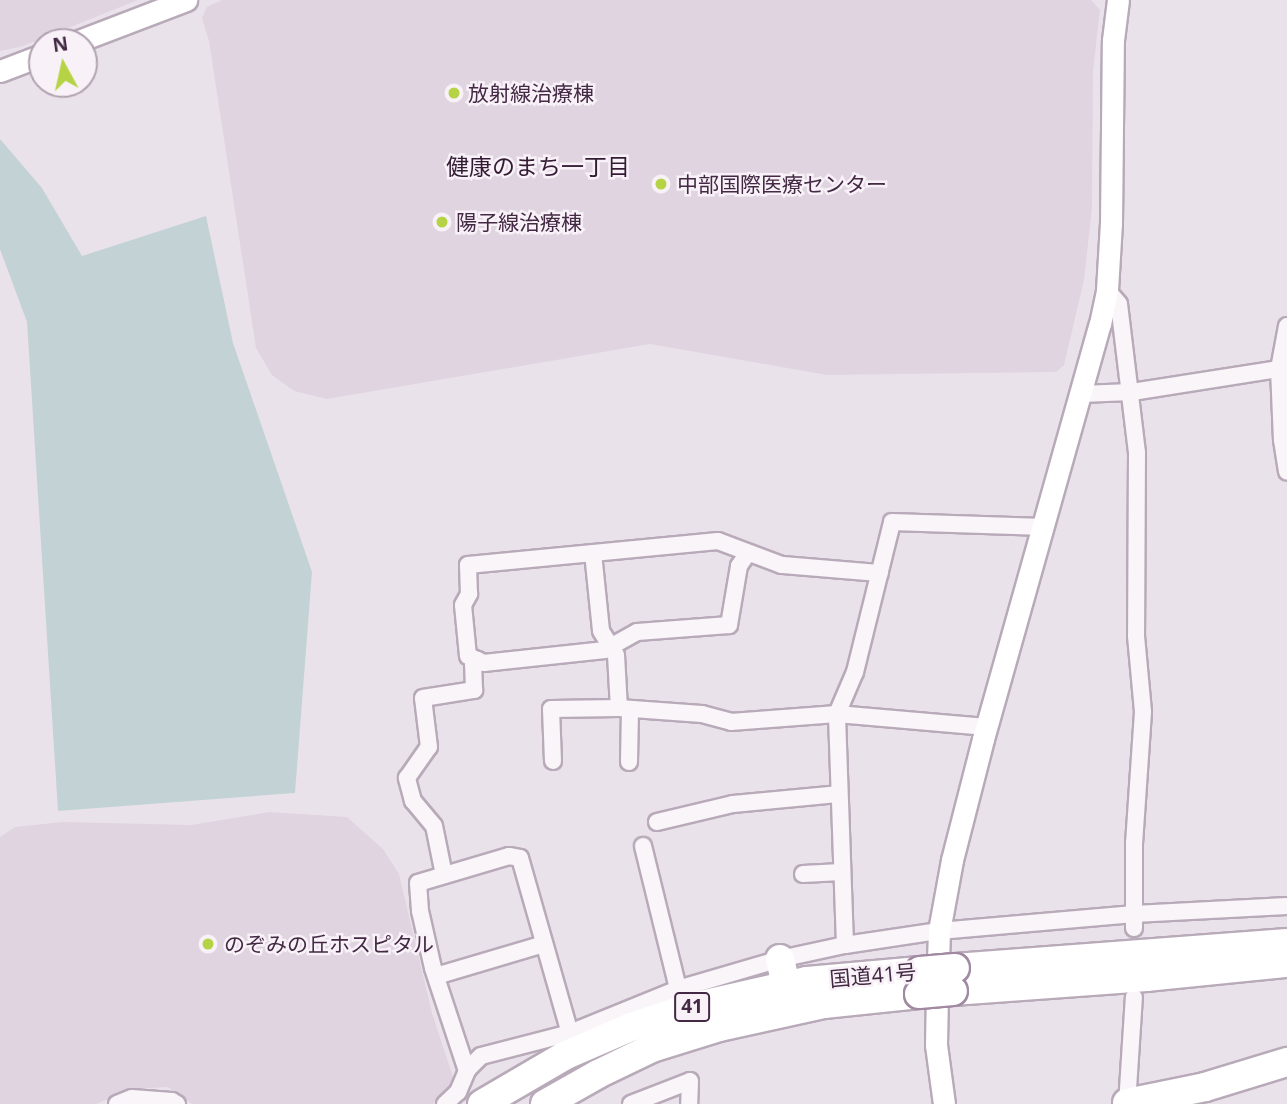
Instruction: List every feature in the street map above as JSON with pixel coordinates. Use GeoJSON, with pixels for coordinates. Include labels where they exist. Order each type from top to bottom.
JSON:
{"type":"FeatureCollection","features":[{"type":"Feature","properties":{"kind":"highway","name":"国道41号"},"geometry":{"type":"LineString","coordinates":[[545,1104],[652,1048],[719,1027],[920,982],[1287,943]]}},
{"type":"Feature","properties":{"kind":"highway","name":"国道41号"},"geometry":{"type":"LineString","coordinates":[[954,979],[1146,977],[1287,963]]}},
{"type":"Feature","properties":{"kind":"highway","name":"国道41号"},"geometry":{"type":"LineString","coordinates":[[482,1104],[564,1056],[631,1027],[783,972],[920,982]]}},
{"type":"Feature","properties":{"kind":"highway"},"geometry":{"type":"LineString","coordinates":[[1127,1104],[1205,1087],[1287,1062]]}},
{"type":"Feature","properties":{"kind":"street"},"geometry":{"type":"LineString","coordinates":[[98,34],[186,0]]}},
{"type":"Feature","properties":{"kind":"street"},"geometry":{"type":"LineString","coordinates":[[944,1104],[936,1045],[939,931],[952,860],[1107,290],[1111,223],[1113,40],[1118,0]]}},
{"type":"Feature","properties":{"kind":"street"},"geometry":{"type":"LineString","coordinates":[[0,71],[28,60]]}},
{"type":"Feature","properties":{"kind":"street"},"geometry":{"type":"LineString","coordinates":[[1107,290],[1119,304],[1132,392],[1137,453],[1136,636],[1143,712],[1134,843],[1134,921]]}},
{"type":"Feature","properties":{"kind":"street"},"geometry":{"type":"LineString","coordinates":[[1287,326],[1279,369],[1282,440],[1287,471]]}},
{"type":"Feature","properties":{"kind":"street"},"geometry":{"type":"LineString","coordinates":[[1080,394],[1132,392],[1279,369]]}},
{"type":"Feature","properties":{"kind":"street"},"geometry":{"type":"LineString","coordinates":[[845,945],[837,713],[855,671],[892,522],[1044,527]]}},
{"type":"Feature","properties":{"kind":"street"},"geometry":{"type":"LineString","coordinates":[[748,553],[739,566],[729,625],[637,632],[605,650],[484,663],[468,656],[463,605],[469,594],[468,565],[718,541],[782,565],[880,573]]}},
{"type":"Feature","properties":{"kind":"street"},"geometry":{"type":"LineString","coordinates":[[593,553],[599,620],[601,631],[616,655],[629,762]]}},
{"type":"Feature","properties":{"kind":"street"},"geometry":{"type":"LineString","coordinates":[[444,875],[435,826],[413,802],[407,778],[429,747],[423,698],[474,691],[473,664],[477,660]]}},
{"type":"Feature","properties":{"kind":"street"},"geometry":{"type":"LineString","coordinates":[[553,761],[551,709],[624,708],[702,714],[731,722],[837,713],[986,727]]}},
{"type":"Feature","properties":{"kind":"street"},"geometry":{"type":"LineString","coordinates":[[657,822],[733,804],[838,794]]}},
{"type":"Feature","properties":{"kind":"street"},"geometry":{"type":"LineString","coordinates":[[643,846],[678,989]]}},
{"type":"Feature","properties":{"kind":"street"},"geometry":{"type":"LineString","coordinates":[[467,1072],[436,976],[420,911],[418,883],[509,856],[520,858],[569,1033]]}},
{"type":"Feature","properties":{"kind":"street"},"geometry":{"type":"LineString","coordinates":[[803,874],[841,872]]}},
{"type":"Feature","properties":{"kind":"street"},"geometry":{"type":"LineString","coordinates":[[444,1104],[458,1092],[467,1072],[481,1056],[569,1033],[678,989],[783,972],[845,945],[939,931],[1134,921],[1287,906]]}},
{"type":"Feature","properties":{"kind":"street"},"geometry":{"type":"LineString","coordinates":[[436,976],[544,944]]}},
{"type":"Feature","properties":{"kind":"street"},"geometry":{"type":"LineString","coordinates":[[1127,1104],[1134,997]]}},
{"type":"Feature","properties":{"kind":"street"},"geometry":{"type":"LineString","coordinates":[[631,1104],[690,1082],[690,1104]]}},
{"type":"Feature","properties":{"kind":"street"},"geometry":{"type":"LineString","coordinates":[[117,1104],[132,1098],[172,1101],[177,1104]]}},
{"type":"Feature","properties":{"kind":"shaded area"},"geometry":{"type":"Polygon","coordinates":[[[0,0],[138,0],[68,28],[28,28],[28,44],[0,51],[0,0]]]}},
{"type":"Feature","properties":{"kind":"shaded area","name":"中部国際医療センター"},"geometry":{"type":"Polygon","coordinates":[[[222,0],[1091,0],[1100,10],[1093,71],[1092,208],[1084,280],[1064,365],[1056,372],[827,375],[650,344],[327,399],[294,391],[272,375],[256,348],[209,41],[202,18],[207,7],[222,0]]]}},
{"type":"Feature","properties":{"kind":"shaded area"},"geometry":{"type":"Polygon","coordinates":[[[0,139],[42,188],[82,256],[206,216],[233,343],[312,572],[295,793],[58,811],[27,322],[0,249],[0,139]]]}},
{"type":"Feature","properties":{"kind":"shaded area","name":"のぞみの丘ホスピタル"},"geometry":{"type":"Polygon","coordinates":[[[269,812],[347,817],[383,849],[399,874],[432,1013],[455,1083],[433,1104],[192,1104],[168,1087],[132,1089],[96,1104],[0,1104],[0,837],[15,827],[63,822],[191,825],[269,812]]]}},
{"type":"Feature","properties":{"kind":"place","name":"放射線治療棟"},"geometry":{"type":"Point","coordinates":[454,93]}},
{"type":"Feature","properties":{"kind":"place","name":"中部国際医療センター"},"geometry":{"type":"Point","coordinates":[661,184]}},
{"type":"Feature","properties":{"kind":"place","name":"陽子線治療棟"},"geometry":{"type":"Point","coordinates":[442,222]}},
{"type":"Feature","properties":{"kind":"place","name":"のぞみの丘ホスピタル"},"geometry":{"type":"Point","coordinates":[208,944]}},
{"type":"Feature","properties":{"kind":"district","name":"健康のまち一丁目"},"geometry":{"type":"Point","coordinates":[538,166]}}]}
